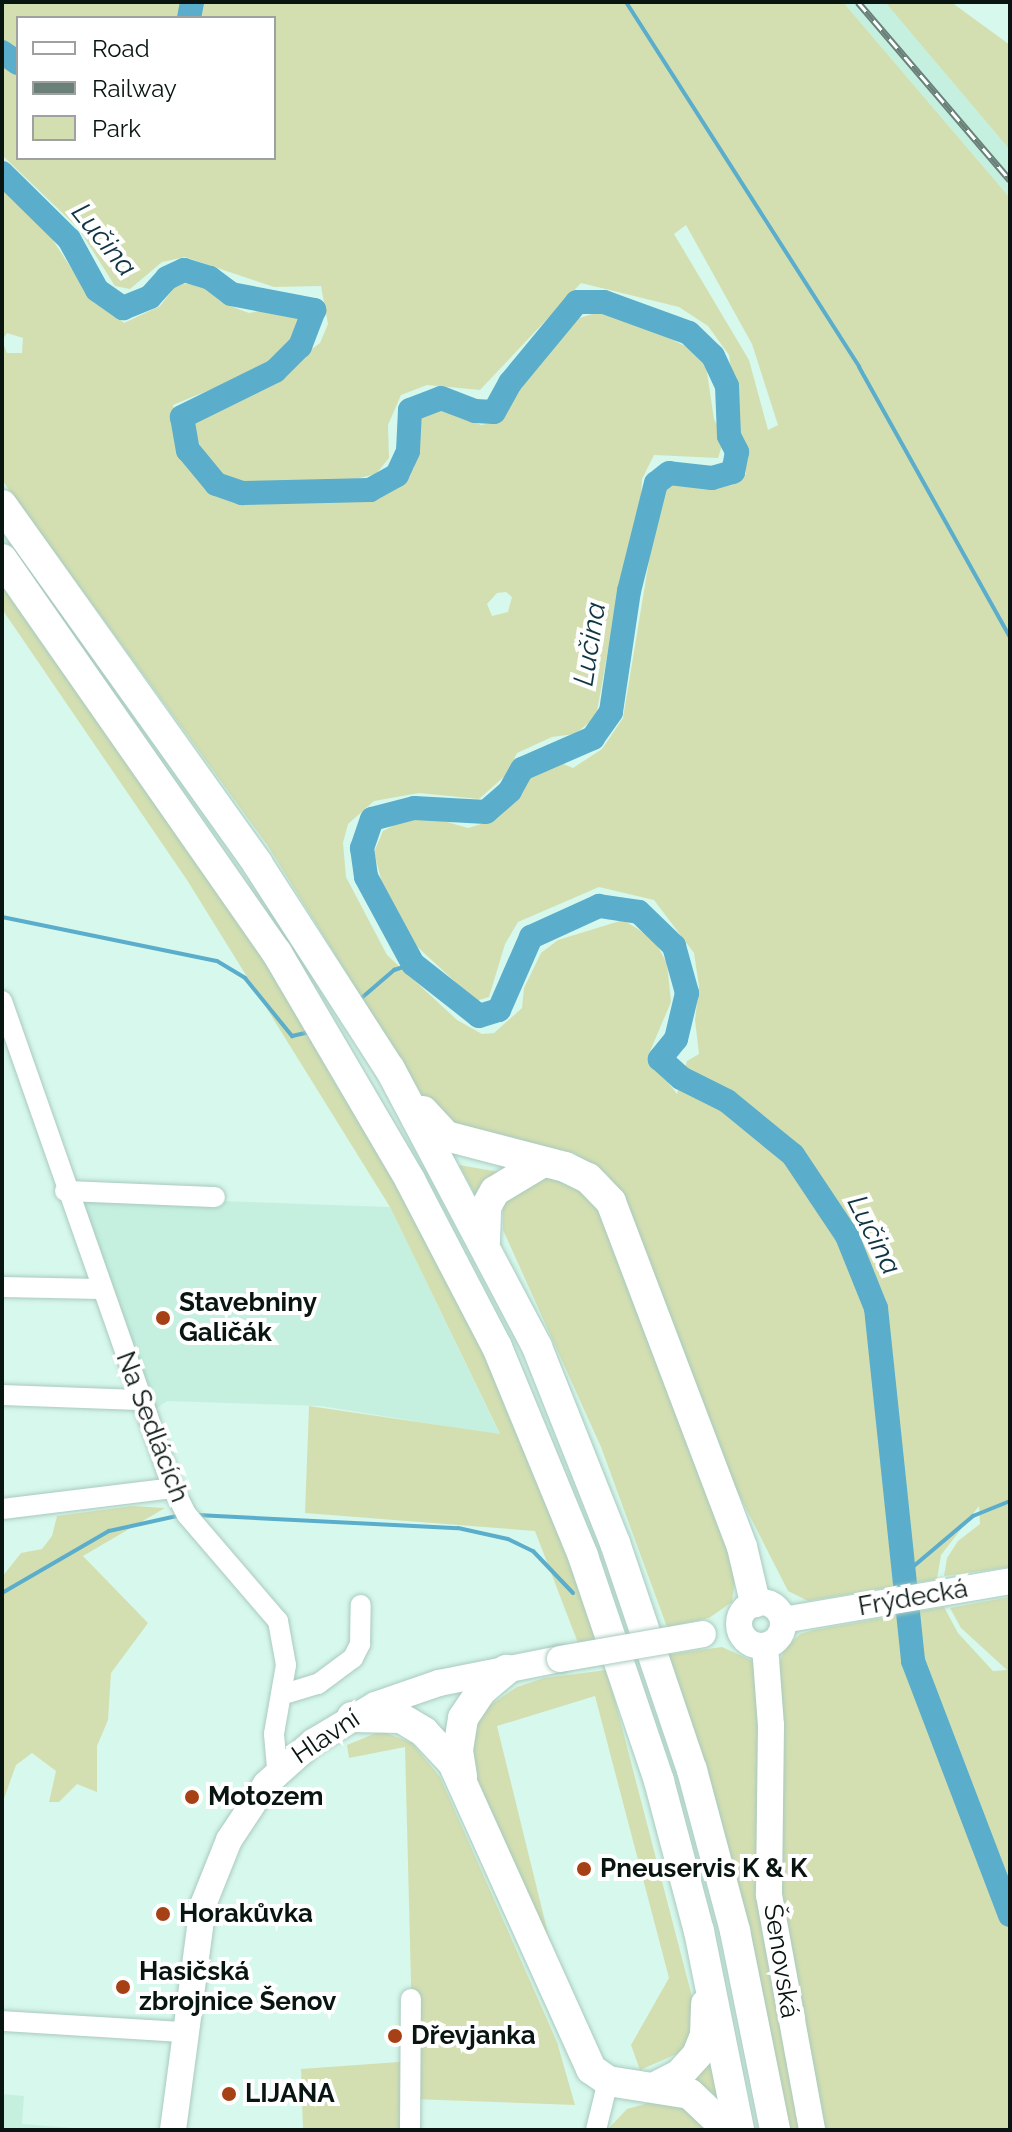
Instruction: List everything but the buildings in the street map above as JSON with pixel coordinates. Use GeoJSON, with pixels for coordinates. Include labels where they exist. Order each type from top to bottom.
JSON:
{"type":"FeatureCollection","features":[{"type":"Feature","properties":{"kind":"highway"},"geometry":{"type":"LineString","coordinates":[[2,505],[257,863],[390,1069],[502,1275]]}},
{"type":"Feature","properties":{"kind":"highway"},"geometry":{"type":"LineString","coordinates":[[2,559],[269,940],[456,1266],[534,1432],[618,1652],[699,1931],[739,2130]]}},
{"type":"Feature","properties":{"kind":"highway"},"geometry":{"type":"LineString","coordinates":[[390,1069],[446,1136],[588,1178],[617,1212],[742,1547],[755,1602]]}},
{"type":"Feature","properties":{"kind":"highway"},"geometry":{"type":"LineString","coordinates":[[540,1164],[501,1185],[486,1207],[484,1240],[502,1275],[599,1502],[692,1770],[735,1931],[775,2130]]}},
{"type":"Feature","properties":{"kind":"highway"},"geometry":{"type":"LineString","coordinates":[[463,1782],[458,1750],[463,1718],[481,1691],[506,1670]]}},
{"type":"Feature","properties":{"kind":"highway"},"geometry":{"type":"LineString","coordinates":[[352,1717],[382,1714],[409,1722],[440,1746],[463,1782],[579,2048],[591,2069],[608,2081],[657,2086],[694,2095],[728,2130]]}},
{"type":"Feature","properties":{"kind":"highway"},"geometry":{"type":"LineString","coordinates":[[657,2086],[685,2069],[703,2042],[707,2012],[696,1956],[699,1931]]}},
{"type":"Feature","properties":{"kind":"main road","name":"Frýdecká"},"geometry":{"type":"LineString","coordinates":[[783,1620],[1010,1581]]}},
{"type":"Feature","properties":{"kind":"main road"},"geometry":{"type":"LineString","coordinates":[[755,1602],[775,1606],[783,1620],[779,1637],[765,1646],[748,1642],[738,1628],[741,1613],[755,1602]]}},
{"type":"Feature","properties":{"kind":"main road","name":"Hlavní"},"geometry":{"type":"LineString","coordinates":[[173,2130],[199,1921],[214,1871],[237,1825],[277,1772],[352,1717],[406,1693],[560,1659],[738,1628]]}},
{"type":"Feature","properties":{"kind":"main road","name":"Šenovská"},"geometry":{"type":"LineString","coordinates":[[765,1646],[771,1713],[769,1895],[812,2130]]}},
{"type":"Feature","properties":{"kind":"street","name":"Na Sedlácích"},"geometry":{"type":"LineString","coordinates":[[2,1001],[65,1191],[173,1488],[185,1513],[278,1621],[286,1665],[274,1734],[277,1772]]}},
{"type":"Feature","properties":{"kind":"street"},"geometry":{"type":"LineString","coordinates":[[65,1191],[215,1197]]}},
{"type":"Feature","properties":{"kind":"street"},"geometry":{"type":"LineString","coordinates":[[2,1287],[100,1289]]}},
{"type":"Feature","properties":{"kind":"street"},"geometry":{"type":"LineString","coordinates":[[2,1395],[139,1400]]}},
{"type":"Feature","properties":{"kind":"street"},"geometry":{"type":"LineString","coordinates":[[2,1509],[173,1488]]}},
{"type":"Feature","properties":{"kind":"street"},"geometry":{"type":"LineString","coordinates":[[281,1695],[318,1684],[353,1658],[360,1644],[361,1605]]}},
{"type":"Feature","properties":{"kind":"street"},"geometry":{"type":"LineString","coordinates":[[410,2130],[411,1999]]}},
{"type":"Feature","properties":{"kind":"street"},"geometry":{"type":"LineString","coordinates":[[2,2021],[184,2032]]}},
{"type":"Feature","properties":{"kind":"street"},"geometry":{"type":"LineString","coordinates":[[596,2130],[608,2081]]}},
{"type":"Feature","properties":{"kind":"shaded area"},"geometry":{"type":"Polygon","coordinates":[[[843,2],[885,2],[932,57],[1010,150],[1010,198],[843,2]]]}},
{"type":"Feature","properties":{"kind":"shaded area"},"geometry":{"type":"Polygon","coordinates":[[[79,1196],[390,1207],[500,1435],[321,1406],[167,1401],[153,1411],[79,1196]]]}},
{"type":"Feature","properties":{"kind":"shaded area"},"geometry":{"type":"Polygon","coordinates":[[[2,2094],[24,2096],[22,2124],[98,2130],[2,2130],[2,2094]]]}},
{"type":"Feature","properties":{"kind":"green space"},"geometry":{"type":"Polygon","coordinates":[[[2,2],[843,2],[1010,198],[1010,1567],[944,1576],[947,1558],[958,1541],[980,1524],[979,1506],[941,1555],[937,1579],[808,1601],[788,1591],[731,1479],[629,1210],[607,1174],[574,1153],[454,1127],[430,1108],[268,846],[2,480],[2,340],[2,188],[45,228],[84,288],[124,323],[160,306],[178,283],[206,286],[225,304],[249,313],[272,309],[300,317],[291,341],[260,369],[173,405],[182,460],[202,482],[233,498],[364,502],[395,489],[414,468],[418,414],[439,407],[481,425],[495,422],[526,372],[556,339],[576,319],[599,312],[689,348],[706,366],[714,419],[724,439],[718,458],[654,455],[642,479],[640,516],[621,578],[596,717],[575,734],[552,737],[517,753],[507,774],[479,799],[419,793],[374,801],[348,824],[343,843],[346,877],[387,955],[457,1020],[482,1034],[494,1033],[522,1008],[524,988],[541,953],[558,940],[623,920],[638,929],[655,942],[667,963],[671,1002],[648,1056],[677,1094],[687,1061],[699,1054],[695,1020],[699,986],[694,953],[654,900],[599,887],[518,922],[505,944],[489,997],[476,1001],[411,941],[383,887],[374,852],[383,831],[404,820],[430,817],[468,828],[491,821],[531,773],[561,763],[573,768],[602,749],[623,718],[661,488],[674,478],[712,489],[733,485],[746,474],[729,355],[708,326],[679,307],[581,283],[480,390],[427,385],[401,395],[388,425],[389,458],[376,474],[348,481],[229,482],[204,459],[192,421],[259,388],[320,343],[328,324],[321,286],[274,287],[185,257],[162,262],[130,289],[115,286],[79,229],[2,155],[2,2]],[[686,225],[674,234],[749,360],[768,430],[778,425],[752,344],[686,225]],[[7,333],[2,340],[7,353],[22,353],[23,338],[7,333]],[[506,592],[497,593],[487,604],[492,616],[508,612],[512,597],[506,592]]]}},
{"type":"Feature","properties":{"kind":"green space"},"geometry":{"type":"Polygon","coordinates":[[[885,2],[951,2],[1010,45],[1010,150],[885,2]]]}},
{"type":"Feature","properties":{"kind":"green space"},"geometry":{"type":"Polygon","coordinates":[[[2,586],[262,956],[406,1194],[500,1385],[600,1638],[578,1643],[535,1531],[305,1513],[309,1406],[500,1434],[390,1207],[187,880],[2,609],[2,586]]]}},
{"type":"Feature","properties":{"kind":"green space"},"geometry":{"type":"Polygon","coordinates":[[[459,1165],[500,1172],[478,1200],[459,1165]]]}},
{"type":"Feature","properties":{"kind":"green space"},"geometry":{"type":"Polygon","coordinates":[[[526,1178],[567,1179],[603,1207],[736,1573],[732,1602],[709,1618],[667,1627],[601,1447],[503,1230],[503,1205],[526,1178]]]}},
{"type":"Feature","properties":{"kind":"green space"},"geometry":{"type":"Polygon","coordinates":[[[133,1506],[165,1508],[83,1556],[148,1623],[111,1673],[108,1720],[97,1746],[97,1792],[77,1784],[59,1802],[49,1802],[56,1771],[32,1753],[16,1765],[2,1804],[2,1577],[21,1553],[42,1549],[52,1536],[57,1516],[133,1506]]]}},
{"type":"Feature","properties":{"kind":"green space"},"geometry":{"type":"Polygon","coordinates":[[[1010,1597],[1010,2130],[820,2130],[779,1908],[780,1662],[784,1650],[800,1634],[814,1630],[944,1607],[958,1633],[993,1671],[1007,1670],[961,1628],[950,1608],[1010,1597]]]}},
{"type":"Feature","properties":{"kind":"green space"},"geometry":{"type":"Polygon","coordinates":[[[722,1647],[755,1662],[803,2130],[787,2130],[666,1655],[722,1647]]]}},
{"type":"Feature","properties":{"kind":"green space"},"geometry":{"type":"Polygon","coordinates":[[[607,1670],[696,2012],[686,2050],[640,2070],[631,2045],[669,1978],[595,1696],[497,1726],[555,1962],[477,1779],[470,1735],[486,1708],[517,1687],[544,1678],[607,1670]]]}},
{"type":"Feature","properties":{"kind":"green space"},"geometry":{"type":"Polygon","coordinates":[[[381,1731],[412,1743],[440,1777],[557,2042],[575,2105],[411,2099],[410,2130],[303,2130],[301,2069],[413,2061],[405,1747],[349,1758],[347,1745],[381,1731]]]}},
{"type":"Feature","properties":{"kind":"green space"},"geometry":{"type":"Polygon","coordinates":[[[712,2058],[719,2097],[689,2081],[712,2058]]]}},
{"type":"Feature","properties":{"kind":"green space"},"geometry":{"type":"Polygon","coordinates":[[[666,2098],[696,2112],[714,2130],[607,2130],[627,2109],[666,2098]]]}},
{"type":"Feature","properties":{"kind":"waterway","name":"Lučina"},"geometry":{"type":"LineString","coordinates":[[189,16],[192,2]]}},
{"type":"Feature","properties":{"kind":"waterway"},"geometry":{"type":"LineString","coordinates":[[626,2],[859,367],[1010,637]]}},
{"type":"Feature","properties":{"kind":"waterway","name":"Lučina"},"geometry":{"type":"LineString","coordinates":[[2,52],[16,62]]}},
{"type":"Feature","properties":{"kind":"waterway","name":"Lučina"},"geometry":{"type":"LineString","coordinates":[[2,173],[69,239],[97,290],[123,308],[150,297],[167,278],[184,270],[210,278],[231,294],[314,310],[300,346],[275,371],[182,417],[188,450],[216,484],[242,493],[370,490],[397,475],[408,451],[410,410],[441,398],[475,411],[494,412],[510,383],[577,302],[604,302],[689,333],[713,356],[727,386],[729,436],[737,452],[733,472],[712,478],[669,473],[656,483],[629,591],[611,712],[593,738],[522,769],[510,791],[486,812],[414,808],[372,819],[362,848],[366,877],[413,964],[479,1016],[499,1010],[531,937],[599,906],[639,912],[674,946],[687,993],[676,1039],[660,1059],[681,1078],[727,1101],[793,1155],[847,1236],[876,1308],[913,1661],[1010,1915]]}},
{"type":"Feature","properties":{"kind":"waterway"},"geometry":{"type":"LineString","coordinates":[[2,917],[217,961],[245,978],[292,1036],[310,1032]]}},
{"type":"Feature","properties":{"kind":"waterway"},"geometry":{"type":"LineString","coordinates":[[358,1001],[394,970],[413,964]]}},
{"type":"Feature","properties":{"kind":"waterway"},"geometry":{"type":"LineString","coordinates":[[902,1576],[973,1516],[1010,1501]]}},
{"type":"Feature","properties":{"kind":"waterway"},"geometry":{"type":"LineString","coordinates":[[2,1593],[109,1531],[181,1515]]}},
{"type":"Feature","properties":{"kind":"waterway"},"geometry":{"type":"LineString","coordinates":[[197,1515],[458,1528],[508,1539],[533,1551],[573,1593]]}},
{"type":"Feature","properties":{"kind":"railway"},"geometry":{"type":"LineString","coordinates":[[858,2],[1010,180]]}},
{"type":"Feature","properties":{"kind":"place","name":"Stavebniny Galičák"},"geometry":{"type":"Point","coordinates":[163,1318]}},
{"type":"Feature","properties":{"kind":"place","name":"Motozem"},"geometry":{"type":"Point","coordinates":[192,1797]}},
{"type":"Feature","properties":{"kind":"place","name":"Pneuservis K & K"},"geometry":{"type":"Point","coordinates":[584,1869]}},
{"type":"Feature","properties":{"kind":"place","name":"Horakůvka"},"geometry":{"type":"Point","coordinates":[163,1914]}},
{"type":"Feature","properties":{"kind":"place","name":"Hasičská zbrojnice Šenov"},"geometry":{"type":"Point","coordinates":[123,1987]}},
{"type":"Feature","properties":{"kind":"place","name":"Dřevjanka"},"geometry":{"type":"Point","coordinates":[395,2036]}},
{"type":"Feature","properties":{"kind":"place","name":"LIJANA"},"geometry":{"type":"Point","coordinates":[229,2094]}}]}
